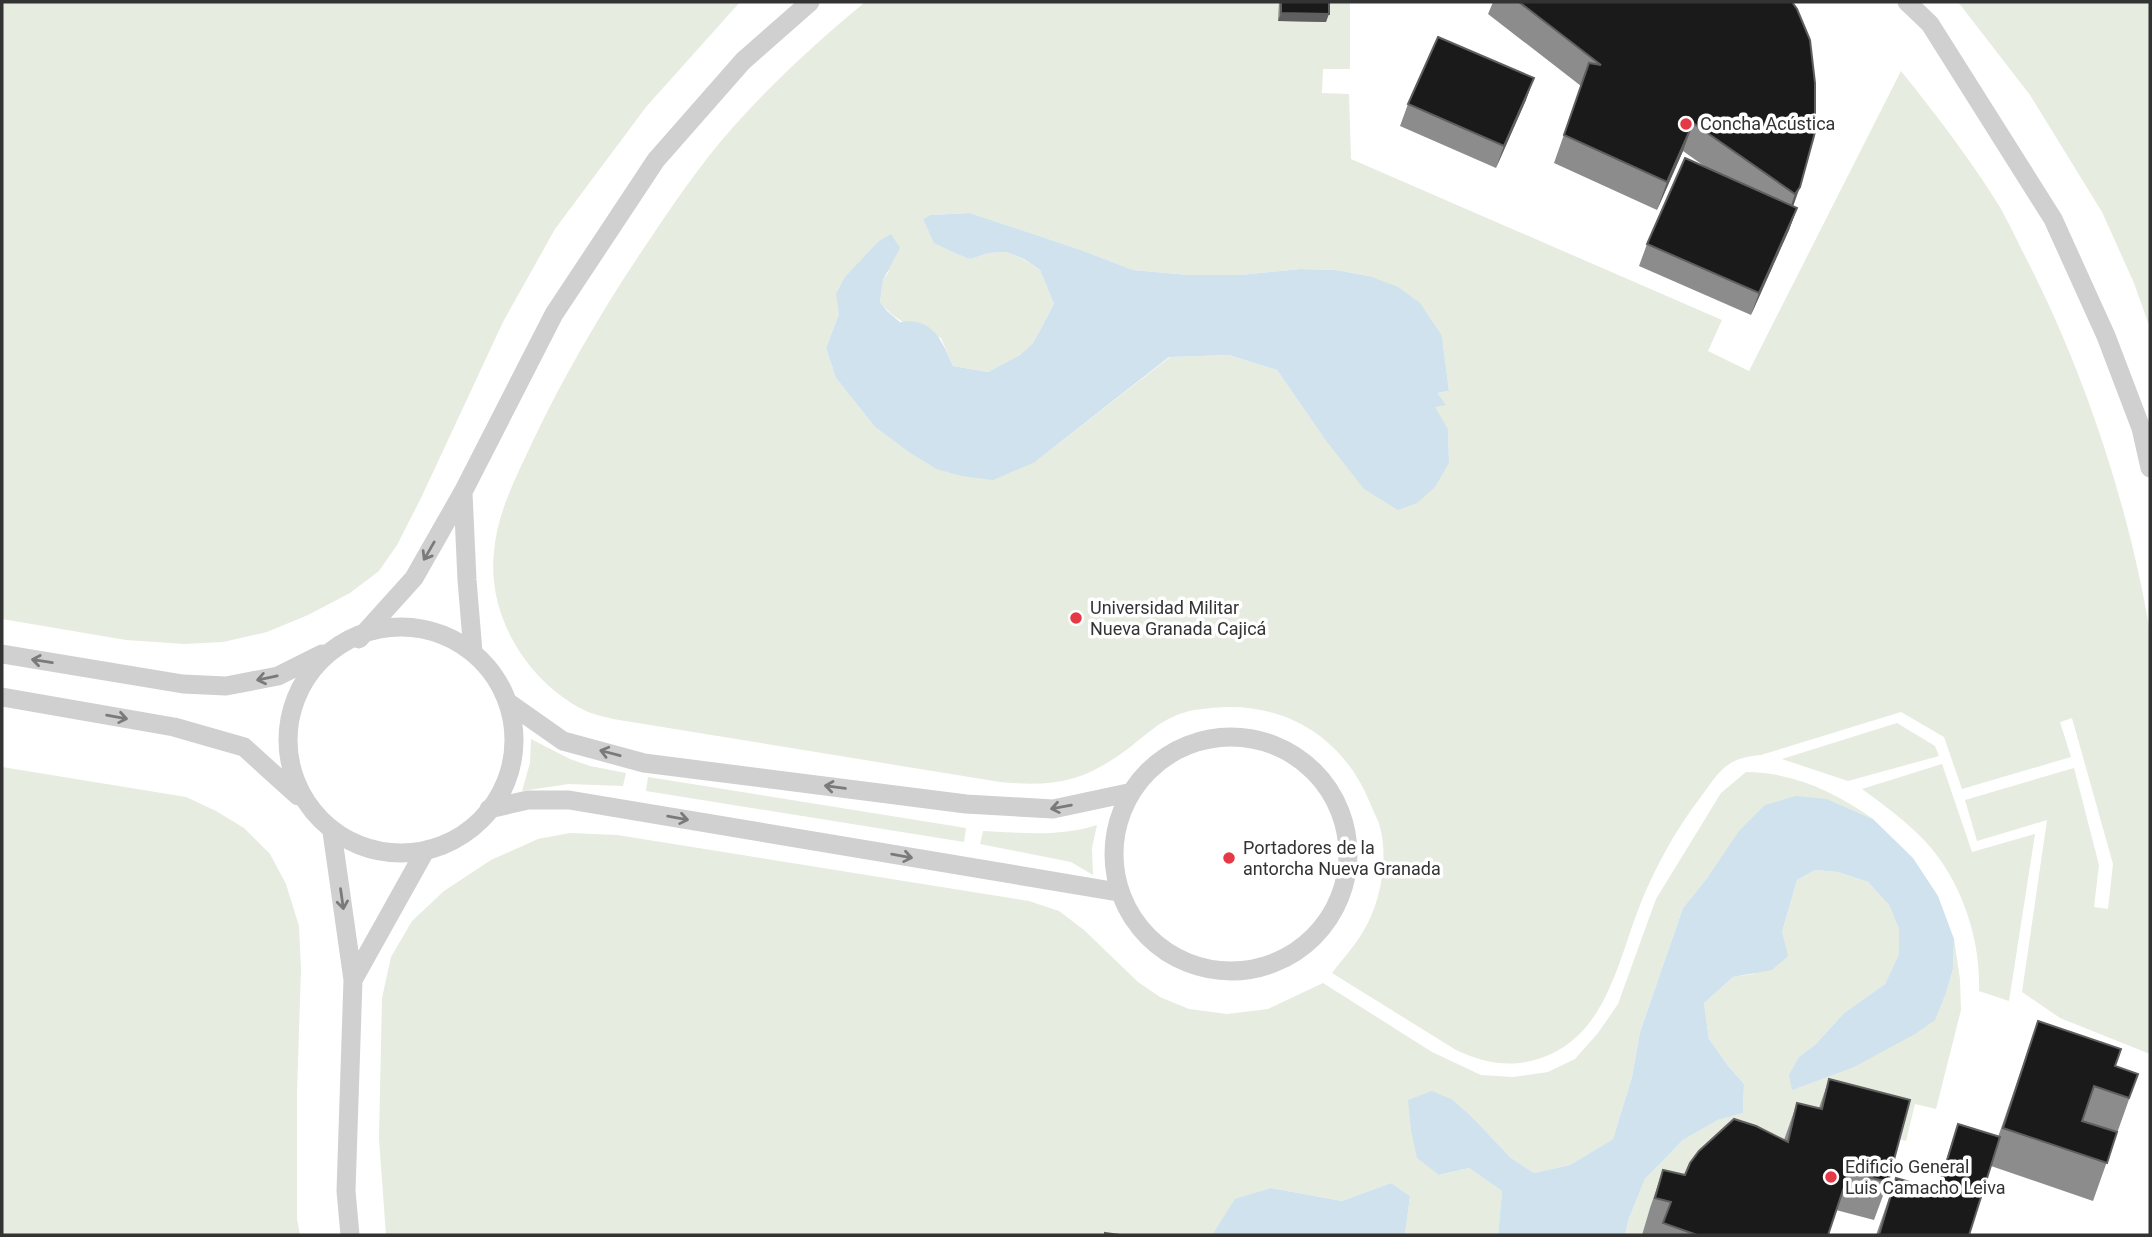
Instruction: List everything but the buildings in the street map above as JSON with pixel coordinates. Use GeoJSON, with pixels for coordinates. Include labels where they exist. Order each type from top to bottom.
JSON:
{"type":"FeatureCollection","features":[{"type":"Feature","properties":{"kind":"lane"},"geometry":{"type":"LineString","coordinates":[[359,639],[414,578],[463,492],[554,314],[656,160],[743,61],[810,2]]}},
{"type":"Feature","properties":{"kind":"lane"},"geometry":{"type":"LineString","coordinates":[[1907,2],[1930,24],[2053,219],[2110,347],[2141,428],[2150,468]]}},
{"type":"Feature","properties":{"kind":"lane"},"geometry":{"type":"LineString","coordinates":[[463,492],[472,652]]}},
{"type":"Feature","properties":{"kind":"lane"},"geometry":{"type":"LineString","coordinates":[[2,654],[183,684],[226,686],[278,676],[389,626],[433,631],[472,652],[495,675],[509,704],[514,735],[512,766],[500,796],[481,821],[454,840],[425,851],[376,851],[332,832],[304,801],[244,747],[174,727],[2,697]]}},
{"type":"Feature","properties":{"kind":"lane"},"geometry":{"type":"LineString","coordinates":[[304,801],[288,763],[288,721],[302,682],[329,651]]}},
{"type":"Feature","properties":{"kind":"lane"},"geometry":{"type":"LineString","coordinates":[[509,704],[563,741],[644,763],[967,804],[1053,809],[1128,793]]}},
{"type":"Feature","properties":{"kind":"lane"},"geometry":{"type":"LineString","coordinates":[[1217,737],[1261,739],[1301,759],[1331,790],[1348,832],[1348,876],[1331,916],[1301,949],[1261,967],[1217,971],[1175,958],[1140,930],[1118,892],[1112,852],[1119,812],[1128,793],[1175,749],[1217,737]]}},
{"type":"Feature","properties":{"kind":"lane"},"geometry":{"type":"LineString","coordinates":[[489,809],[528,800],[569,800],[1118,892]]}},
{"type":"Feature","properties":{"kind":"lane"},"geometry":{"type":"LineString","coordinates":[[332,832],[353,980],[346,1191],[350,1235]]}},
{"type":"Feature","properties":{"kind":"lane"},"geometry":{"type":"LineString","coordinates":[[353,980],[425,851]]}},
{"type":"Feature","properties":{"kind":"shaded area"},"geometry":{"type":"Polygon","coordinates":[[[2,2],[740,2],[646,107],[555,229],[503,322],[397,545],[379,571],[350,593],[267,632],[223,642],[184,644],[126,640],[2,619],[2,2]]]}},
{"type":"Feature","properties":{"kind":"shaded area"},"geometry":{"type":"Polygon","coordinates":[[[865,2],[1279,2],[1279,21],[1326,22],[1326,2],[1350,2],[1350,69],[1323,69],[1322,93],[1349,94],[1351,159],[1722,320],[1708,351],[1749,371],[1901,71],[1990,191],[2030,266],[2070,353],[2087,398],[2104,445],[2131,539],[2150,633],[2150,1054],[2060,1018],[2022,992],[2047,820],[1977,841],[1965,800],[2074,768],[2099,865],[2094,907],[2108,909],[2113,864],[2072,718],[2060,722],[2071,757],[1962,789],[1944,737],[1901,712],[1731,763],[1713,780],[1666,850],[1640,905],[1616,974],[1594,1016],[1579,1034],[1561,1049],[1538,1059],[1507,1064],[1487,1061],[1456,1050],[1332,973],[1358,940],[1373,911],[1381,883],[1383,840],[1370,803],[1346,762],[1331,745],[1293,720],[1272,712],[1249,708],[1225,707],[1189,711],[1164,721],[1113,759],[1083,775],[1037,784],[1000,782],[613,719],[582,709],[559,694],[526,661],[513,642],[497,598],[493,575],[496,538],[503,509],[514,482],[545,416],[588,337],[635,261],[685,189],[732,128],[759,99],[865,2]],[[970,213],[931,215],[923,219],[935,243],[959,255],[970,259],[989,253],[1006,252],[1040,270],[1054,304],[1033,343],[1020,355],[988,372],[953,366],[941,338],[900,320],[880,302],[883,280],[890,270],[839,314],[826,348],[836,378],[875,427],[936,469],[1035,462],[1170,357],[1229,355],[1277,370],[1324,438],[1449,463],[1448,429],[1434,407],[1437,393],[1449,391],[1442,336],[1369,276],[1336,270],[1300,269],[1240,275],[1189,275],[1133,270],[970,213]]]}},
{"type":"Feature","properties":{"kind":"shaded area"},"geometry":{"type":"Polygon","coordinates":[[[1958,2],[2150,2],[2150,328],[2134,283],[2102,212],[2030,95],[1958,2]]]}},
{"type":"Feature","properties":{"kind":"shaded area"},"geometry":{"type":"Polygon","coordinates":[[[1897,723],[1935,746],[1939,756],[1848,781],[1782,759],[1897,723]]]}},
{"type":"Feature","properties":{"kind":"shaded area"},"geometry":{"type":"Polygon","coordinates":[[[531,739],[570,759],[626,773],[623,786],[569,784],[522,791],[530,763],[531,739]]]}},
{"type":"Feature","properties":{"kind":"shaded area"},"geometry":{"type":"Polygon","coordinates":[[[1942,764],[1972,852],[2035,834],[2009,1001],[1979,991],[1976,951],[1966,911],[1938,856],[1910,827],[1862,789],[1942,764]]]}},
{"type":"Feature","properties":{"kind":"shaded area"},"geometry":{"type":"Polygon","coordinates":[[[2,767],[186,797],[244,828],[270,854],[286,884],[299,926],[301,969],[297,1219],[300,1235],[2,1235],[2,767]]]}},
{"type":"Feature","properties":{"kind":"shaded area"},"geometry":{"type":"Polygon","coordinates":[[[1746,772],[1780,776],[1813,785],[1844,800],[1873,819],[1827,799],[1708,877],[1683,908],[1640,1032],[1632,1077],[1613,1139],[1570,1165],[1534,1173],[1511,1158],[1453,1100],[1440,1175],[1469,1168],[1502,1191],[1498,1235],[1405,1235],[1410,1196],[1391,1183],[1342,1201],[1271,1188],[1235,1200],[1212,1235],[386,1235],[379,1139],[382,998],[391,957],[412,921],[444,891],[491,860],[538,839],[570,833],[617,835],[1029,901],[1059,911],[1084,930],[1138,982],[1160,997],[1189,1009],[1227,1014],[1268,1009],[1323,983],[1432,1052],[1481,1075],[1513,1077],[1548,1072],[1575,1059],[1598,1033],[1618,1004],[1656,899],[1721,793],[1746,772]]]}},
{"type":"Feature","properties":{"kind":"shaded area"},"geometry":{"type":"Polygon","coordinates":[[[648,777],[966,828],[964,842],[646,791],[648,777]]]}},
{"type":"Feature","properties":{"kind":"shaded area"},"geometry":{"type":"Polygon","coordinates":[[[1097,825],[1092,848],[1093,875],[1071,862],[980,844],[983,831],[1055,833],[1097,825]]]}},
{"type":"Feature","properties":{"kind":"shaded area"},"geometry":{"type":"Polygon","coordinates":[[[1815,870],[1838,872],[1868,882],[1889,905],[1899,929],[1899,954],[1885,984],[1844,1013],[1816,1044],[1799,1057],[1947,990],[1953,969],[1954,939],[1961,1010],[1936,1109],[1915,1104],[1906,1141],[1816,1117],[1808,1147],[1650,1208],[1642,1235],[1625,1235],[1645,1179],[1683,1140],[1718,1120],[1743,1113],[1744,1084],[1709,1039],[1704,1003],[1733,977],[1753,974],[1782,932],[1797,880],[1815,870]]]}},
{"type":"Feature","properties":{"kind":"water"},"geometry":{"type":"Polygon","coordinates":[[[970,213],[1133,270],[1189,275],[1240,275],[1300,269],[1336,270],[1369,276],[1398,287],[1420,303],[1442,336],[1449,391],[1437,393],[1446,405],[1435,407],[1448,429],[1449,463],[1435,487],[1417,503],[1398,510],[1364,489],[1324,438],[1277,370],[1229,355],[1169,357],[1035,462],[993,480],[936,469],[875,427],[836,378],[826,348],[839,314],[836,294],[845,277],[879,241],[891,234],[900,248],[883,280],[880,302],[900,322],[921,323],[935,333],[953,366],[988,372],[1020,355],[1033,343],[1054,304],[1040,270],[1024,259],[1006,252],[989,253],[970,259],[959,255],[934,243],[923,219],[930,215],[970,213]]]}},
{"type":"Feature","properties":{"kind":"water"},"geometry":{"type":"Polygon","coordinates":[[[1796,796],[1827,799],[1873,819],[1913,858],[1938,896],[1954,939],[1953,969],[1935,1020],[1854,1067],[1792,1090],[1789,1075],[1799,1057],[1816,1044],[1844,1013],[1885,984],[1899,954],[1899,929],[1889,905],[1868,882],[1838,872],[1815,870],[1797,880],[1782,932],[1788,956],[1772,970],[1733,977],[1704,1003],[1709,1039],[1744,1084],[1743,1113],[1718,1120],[1683,1140],[1645,1179],[1625,1235],[1498,1235],[1502,1191],[1469,1168],[1439,1175],[1417,1158],[1408,1100],[1432,1091],[1453,1100],[1511,1158],[1534,1173],[1570,1165],[1613,1139],[1632,1077],[1640,1032],[1683,908],[1739,831],[1765,805],[1796,796]]]}},
{"type":"Feature","properties":{"kind":"water"},"geometry":{"type":"Polygon","coordinates":[[[1391,1183],[1410,1196],[1405,1235],[1212,1235],[1235,1199],[1271,1188],[1342,1201],[1391,1183]]]}},
{"type":"Feature","properties":{"kind":"place","name":"Concha Acústica"},"geometry":{"type":"Point","coordinates":[1686,124]}},
{"type":"Feature","properties":{"kind":"place","name":"Universidad Militar Nueva Granada Cajicá"},"geometry":{"type":"Point","coordinates":[1076,618]}},
{"type":"Feature","properties":{"kind":"place","name":"Portadores de la antorcha Nueva Granada"},"geometry":{"type":"Point","coordinates":[1229,858]}},
{"type":"Feature","properties":{"kind":"place","name":"Edificio General Luis Camacho Leiva"},"geometry":{"type":"Point","coordinates":[1831,1177]}}]}
